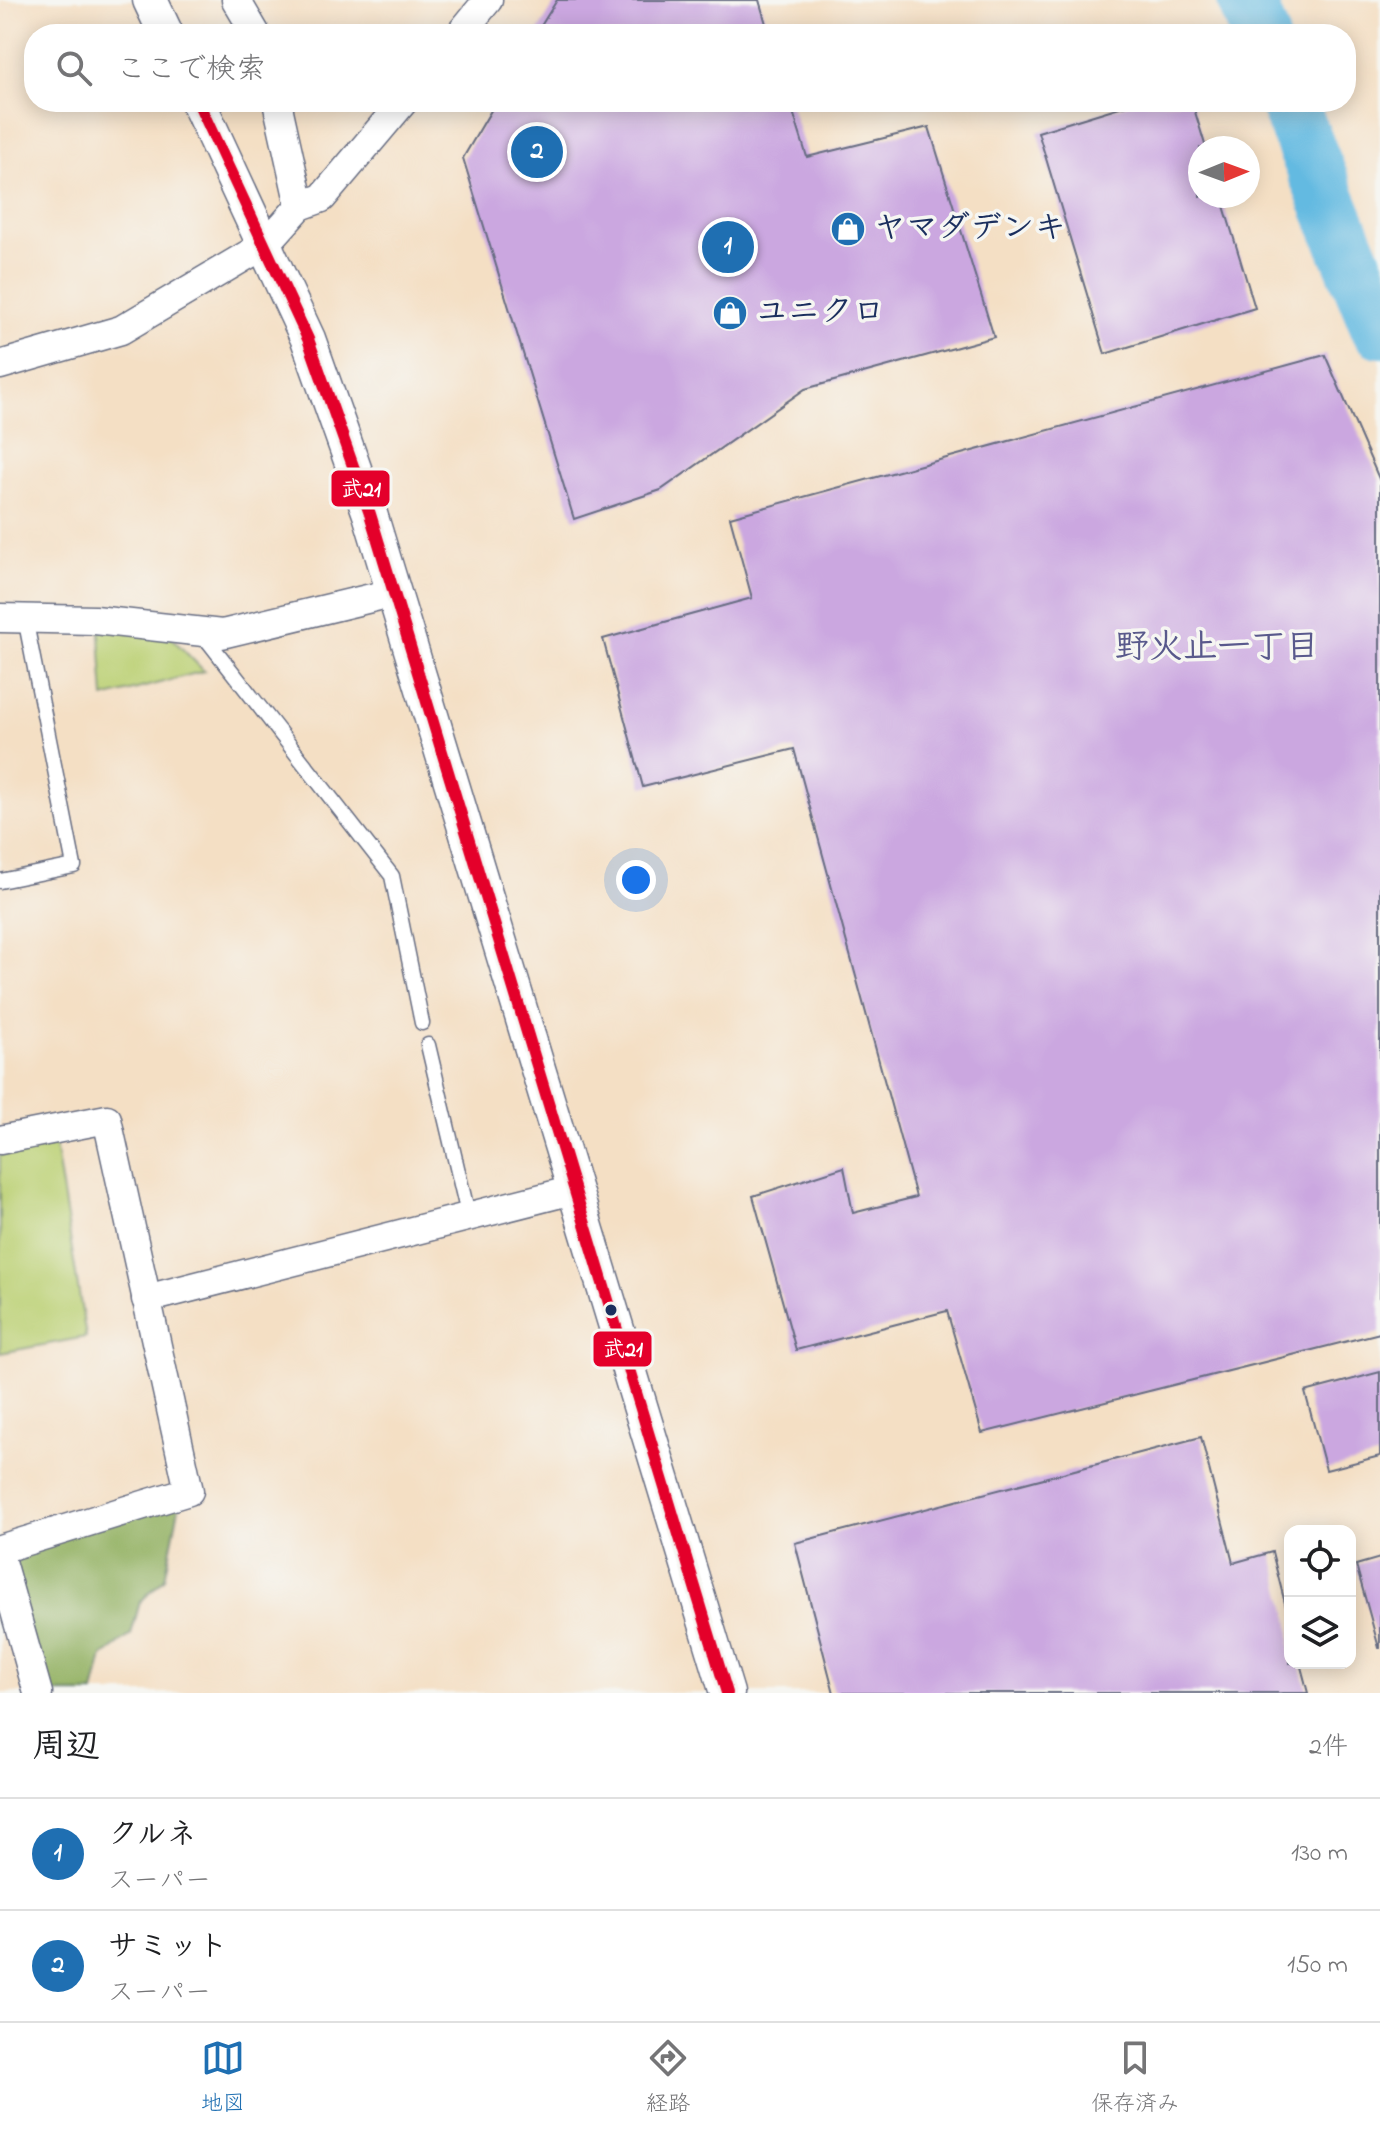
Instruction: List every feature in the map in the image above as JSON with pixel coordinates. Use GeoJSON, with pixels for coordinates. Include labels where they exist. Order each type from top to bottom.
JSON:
{"type":"FeatureCollection","features":[{"type":"Feature","properties":{"kind":"street"},"geometry":{"type":"LineString","coordinates":[[150,0],[161,24]]}},
{"type":"Feature","properties":{"kind":"street"},"geometry":{"type":"LineString","coordinates":[[236,0],[250,24]]}},
{"type":"Feature","properties":{"kind":"street"},"geometry":{"type":"LineString","coordinates":[[468,24],[488,0]]}},
{"type":"Feature","properties":{"kind":"street"},"geometry":{"type":"LineString","coordinates":[[203,112],[266,244],[320,371],[396,592],[727,1693]]}},
{"type":"Feature","properties":{"kind":"street"},"geometry":{"type":"LineString","coordinates":[[279,112],[300,206]]}},
{"type":"Feature","properties":{"kind":"street"},"geometry":{"type":"LineString","coordinates":[[0,365],[121,330],[266,244],[300,206],[322,198],[395,112]]}},
{"type":"Feature","properties":{"kind":"street"},"geometry":{"type":"LineString","coordinates":[[13,618],[95,620],[222,634],[396,592]]}},
{"type":"Feature","properties":{"kind":"street"},"geometry":{"type":"LineString","coordinates":[[0,1140],[107,1119],[189,1491],[0,1549]]}},
{"type":"Feature","properties":{"kind":"street"},"geometry":{"type":"LineString","coordinates":[[146,1299],[468,1214],[577,1189]]}},
{"type":"Feature","properties":{"kind":"street"},"geometry":{"type":"LineString","coordinates":[[0,1558],[38,1693]]}},
{"type":"Feature","properties":{"kind":"lane"},"geometry":{"type":"LineString","coordinates":[[0,881],[74,866],[13,618]]}},
{"type":"Feature","properties":{"kind":"lane"},"geometry":{"type":"LineString","coordinates":[[201,632],[392,876],[422,1023]]}},
{"type":"Feature","properties":{"kind":"lane"},"geometry":{"type":"LineString","coordinates":[[428,1045],[468,1214]]}},
{"type":"Feature","properties":{"kind":"green space"},"geometry":{"type":"Polygon","coordinates":[[[99,620],[161,627],[204,671],[104,698],[99,620]]]}},
{"type":"Feature","properties":{"kind":"green space"},"geometry":{"type":"Polygon","coordinates":[[[55,1144],[86,1337],[0,1353],[0,1155],[55,1144]]]}},
{"type":"Feature","properties":{"kind":"green space"},"geometry":{"type":"Polygon","coordinates":[[[182,1493],[165,1578],[140,1602],[131,1635],[103,1656],[94,1693],[38,1693],[6,1581],[29,1540],[182,1493]]]}},
{"type":"Feature","properties":{"kind":"building"},"geometry":{"type":"Polygon","coordinates":[[[557,0],[759,0],[766,24],[542,24],[557,0]]]}},
{"type":"Feature","properties":{"kind":"building"},"geometry":{"type":"Polygon","coordinates":[[[490,112],[793,112],[807,157],[929,127],[994,337],[805,389],[661,490],[574,519],[463,158],[490,112]]]}},
{"type":"Feature","properties":{"kind":"building"},"geometry":{"type":"Polygon","coordinates":[[[1103,112],[1195,112],[1202,136],[1188,136],[1188,208],[1225,208],[1255,308],[1105,354],[1038,132],[1103,112]]]}},
{"type":"Feature","properties":{"kind":"building"},"geometry":{"type":"Polygon","coordinates":[[[1325,355],[1380,481],[1380,1333],[982,1433],[947,1311],[796,1350],[753,1196],[844,1167],[853,1213],[916,1197],[794,749],[643,787],[603,639],[752,598],[730,517],[1325,355]]]}},
{"type":"Feature","properties":{"kind":"building"},"geometry":{"type":"Polygon","coordinates":[[[1380,1372],[1380,1456],[1326,1470],[1305,1392],[1380,1372]]]}},
{"type":"Feature","properties":{"kind":"building"},"geometry":{"type":"Polygon","coordinates":[[[1201,1437],[1233,1563],[1272,1552],[1284,1599],[1284,1669],[1302,1669],[1308,1693],[834,1693],[795,1543],[1201,1437]]]}},
{"type":"Feature","properties":{"kind":"building"},"geometry":{"type":"Polygon","coordinates":[[[1380,1558],[1380,1648],[1379,1648],[1356,1565],[1380,1558]]]}},
{"type":"Feature","properties":{"kind":"waterway"},"geometry":{"type":"LineString","coordinates":[[1246,0],[1256,24]]}},
{"type":"Feature","properties":{"kind":"waterway"},"geometry":{"type":"LineString","coordinates":[[1292,112],[1380,329]]}},
{"type":"Feature","properties":{"kind":"transit line","name":"武21"},"geometry":{"type":"LineString","coordinates":[[203,112],[308,339],[370,514],[727,1693]]}},
{"type":"Feature","properties":{"kind":"place","name":"サミット"},"geometry":{"type":"Point","coordinates":[537,152]}},
{"type":"Feature","properties":{"kind":"place","name":"ヤマダデンキ"},"geometry":{"type":"Point","coordinates":[848,229]}},
{"type":"Feature","properties":{"kind":"place","name":"クルネ"},"geometry":{"type":"Point","coordinates":[728,247]}},
{"type":"Feature","properties":{"kind":"place","name":"ユニクロ"},"geometry":{"type":"Point","coordinates":[730,313]}},
{"type":"Feature","properties":{"kind":"district","name":"野火止一丁目"},"geometry":{"type":"Point","coordinates":[1217,649]}}]}
